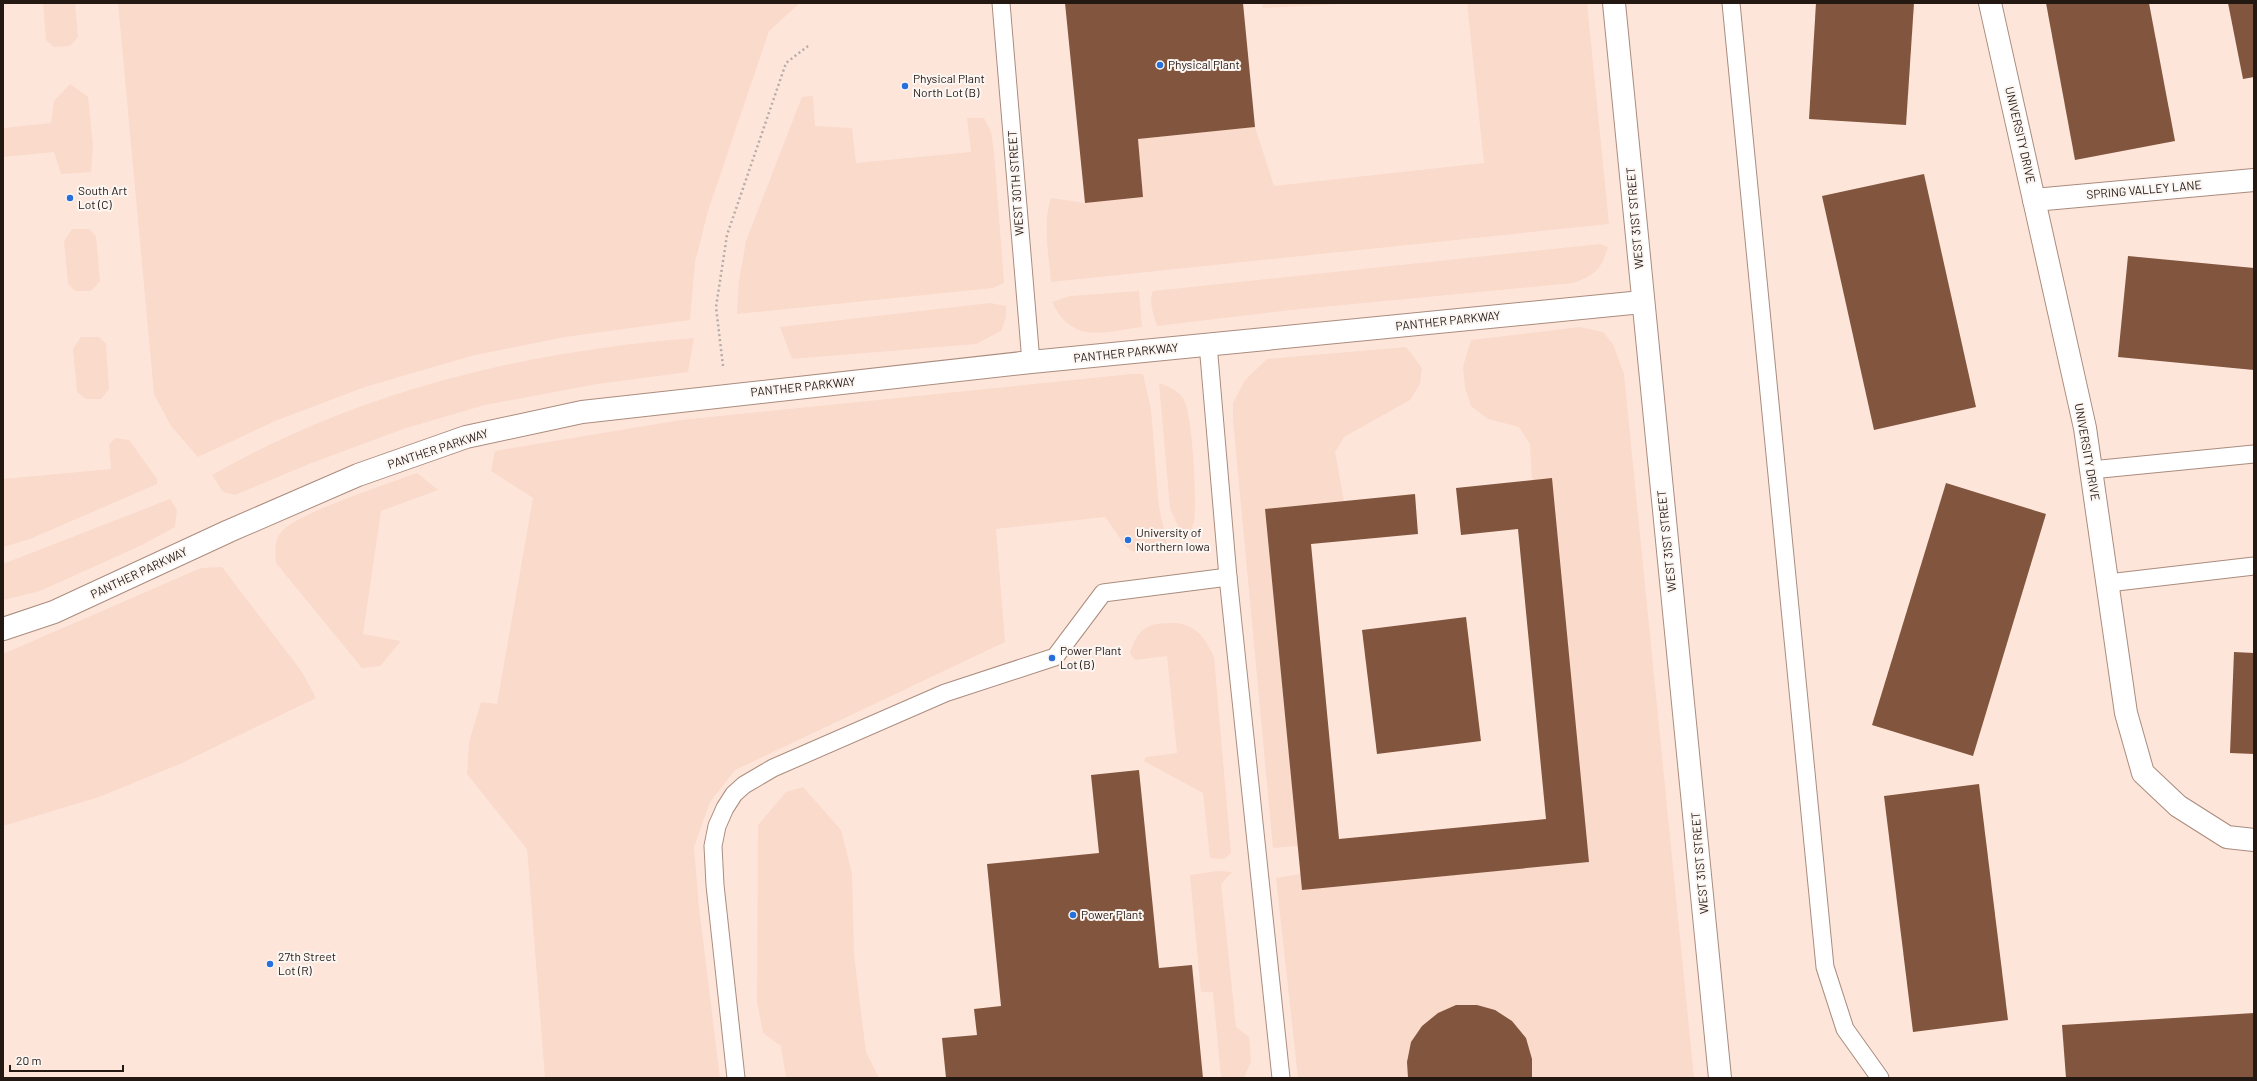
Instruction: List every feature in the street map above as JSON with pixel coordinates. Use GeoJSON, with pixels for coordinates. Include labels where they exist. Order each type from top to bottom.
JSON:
{"type":"FeatureCollection","features":[{"type":"Feature","properties":{"kind":"street","name":"WEST 31ST STREET"},"geometry":{"type":"LineString","coordinates":[[1614,3],[1637,233],[1642,302],[1720,1078]]}},
{"type":"Feature","properties":{"kind":"street","name":"UNIVERSITY DRIVE"},"geometry":{"type":"LineString","coordinates":[[1990,3],[2085,428],[2126,713],[2143,773],[2178,806],[2227,837],[2254,840]]}},
{"type":"Feature","properties":{"kind":"street","name":"SPRING VALLEY LANE"},"geometry":{"type":"LineString","coordinates":[[2034,200],[2254,180]]}},
{"type":"Feature","properties":{"kind":"street","name":"PANTHER PARKWAY"},"geometry":{"type":"LineString","coordinates":[[3,629],[54,612],[229,531],[358,476],[466,437],[582,412],[1031,362],[1642,302]]}},
{"type":"Feature","properties":{"kind":"lane","name":"WEST 30TH STREET"},"geometry":{"type":"LineString","coordinates":[[1001,3],[1031,362]]}},
{"type":"Feature","properties":{"kind":"lane"},"geometry":{"type":"LineString","coordinates":[[1731,3],[1825,967],[1845,1029],[1880,1078]]}},
{"type":"Feature","properties":{"kind":"lane"},"geometry":{"type":"LineString","coordinates":[[1208,344],[1228,577],[1281,1078]]}},
{"type":"Feature","properties":{"kind":"lane"},"geometry":{"type":"LineString","coordinates":[[2091,470],[2254,454]]}},
{"type":"Feature","properties":{"kind":"lane"},"geometry":{"type":"LineString","coordinates":[[2108,584],[2254,566]]}},
{"type":"Feature","properties":{"kind":"lane"},"geometry":{"type":"LineString","coordinates":[[736,1078],[715,885],[713,846],[717,826],[725,808],[734,794],[744,785],[773,768],[945,693],[1055,657],[1103,593],[1228,577]]}},
{"type":"Feature","properties":{"kind":"path"},"geometry":{"type":"LineString","coordinates":[[727,396],[716,307],[727,235],[786,64],[808,46]]}},
{"type":"Feature","properties":{"kind":"shaded area","name":"University of Northern Iowa"},"geometry":{"type":"Polygon","coordinates":[[[3,3],[2254,3],[2254,1078],[3,1078],[3,3]]]}},
{"type":"Feature","properties":{"kind":"shaded area"},"geometry":{"type":"Polygon","coordinates":[[[43,3],[75,3],[78,37],[70,46],[54,47],[46,40],[43,3]]]}},
{"type":"Feature","properties":{"kind":"shaded area"},"geometry":{"type":"Polygon","coordinates":[[[118,3],[800,3],[769,31],[708,211],[695,262],[690,320],[565,337],[471,356],[365,387],[275,421],[198,457],[171,426],[154,394],[118,3]]]}},
{"type":"Feature","properties":{"kind":"shaded area"},"geometry":{"type":"Polygon","coordinates":[[[1262,3],[1340,3],[1340,4],[1263,8],[1262,3]]]}},
{"type":"Feature","properties":{"kind":"shaded area"},"geometry":{"type":"Polygon","coordinates":[[[1467,3],[1587,3],[1609,224],[1051,282],[1047,219],[1051,198],[1085,203],[1143,197],[1138,139],[1255,127],[1274,186],[1484,163],[1467,3]]]}},
{"type":"Feature","properties":{"kind":"shaded area"},"geometry":{"type":"Polygon","coordinates":[[[70,84],[88,97],[93,146],[91,172],[61,174],[54,152],[3,157],[3,128],[51,123],[54,101],[70,84]]]}},
{"type":"Feature","properties":{"kind":"shaded area"},"geometry":{"type":"Polygon","coordinates":[[[813,96],[815,126],[852,128],[856,163],[971,152],[967,118],[984,118],[991,132],[994,152],[1004,283],[993,288],[737,314],[739,281],[746,241],[802,97],[813,96]]]}},
{"type":"Feature","properties":{"kind":"shaded area"},"geometry":{"type":"Polygon","coordinates":[[[72,229],[89,229],[96,236],[100,281],[91,291],[76,291],[68,284],[64,241],[72,229]]]}},
{"type":"Feature","properties":{"kind":"shaded area"},"geometry":{"type":"Polygon","coordinates":[[[1600,244],[1608,247],[1600,266],[1592,274],[1573,283],[1291,310],[1157,326],[1151,304],[1153,291],[1600,244]]]}},
{"type":"Feature","properties":{"kind":"shaded area"},"geometry":{"type":"Polygon","coordinates":[[[1139,291],[1142,327],[1101,333],[1079,330],[1069,325],[1060,316],[1052,302],[1070,296],[1139,291]]]}},
{"type":"Feature","properties":{"kind":"shaded area"},"geometry":{"type":"Polygon","coordinates":[[[990,303],[1006,306],[1006,317],[1001,331],[976,344],[792,359],[780,327],[990,303]]]}},
{"type":"Feature","properties":{"kind":"shaded area"},"geometry":{"type":"Polygon","coordinates":[[[1580,327],[1603,332],[1613,344],[1624,374],[1694,1078],[1298,1078],[1276,878],[1301,874],[1302,889],[1589,862],[1532,480],[1530,444],[1519,427],[1488,419],[1471,406],[1465,387],[1463,367],[1471,340],[1580,327]]]}},
{"type":"Feature","properties":{"kind":"shaded area"},"geometry":{"type":"Polygon","coordinates":[[[81,337],[99,337],[106,344],[109,389],[101,399],[86,399],[77,392],[73,349],[81,337]]]}},
{"type":"Feature","properties":{"kind":"shaded area"},"geometry":{"type":"Polygon","coordinates":[[[694,338],[688,372],[597,384],[485,405],[403,429],[309,464],[235,495],[223,492],[212,475],[268,446],[326,420],[385,398],[445,380],[506,365],[568,353],[631,344],[694,338]]]}},
{"type":"Feature","properties":{"kind":"shaded area"},"geometry":{"type":"Polygon","coordinates":[[[1406,347],[1422,368],[1420,384],[1410,400],[1344,437],[1335,452],[1344,501],[1265,509],[1298,846],[1273,848],[1233,420],[1233,403],[1245,380],[1267,359],[1406,347]]]}},
{"type":"Feature","properties":{"kind":"shaded area"},"geometry":{"type":"Polygon","coordinates":[[[1143,374],[1151,410],[1159,507],[1168,549],[1143,553],[1135,552],[1129,549],[1105,517],[996,529],[1005,642],[735,770],[710,802],[694,847],[699,907],[720,1078],[545,1078],[527,849],[467,774],[469,742],[481,702],[497,704],[533,498],[491,471],[495,451],[681,420],[1143,374]]]}},
{"type":"Feature","properties":{"kind":"shaded area"},"geometry":{"type":"Polygon","coordinates":[[[1159,383],[1173,389],[1182,397],[1190,424],[1194,460],[1195,511],[1194,522],[1185,542],[1170,508],[1159,383]]]}},
{"type":"Feature","properties":{"kind":"shaded area"},"geometry":{"type":"Polygon","coordinates":[[[116,438],[129,440],[157,479],[157,484],[30,539],[3,547],[3,479],[111,469],[109,444],[116,438]]]}},
{"type":"Feature","properties":{"kind":"shaded area"},"geometry":{"type":"Polygon","coordinates":[[[417,473],[438,490],[381,511],[363,634],[401,641],[380,666],[362,668],[276,563],[276,542],[282,531],[307,515],[345,499],[417,473]]]}},
{"type":"Feature","properties":{"kind":"shaded area"},"geometry":{"type":"Polygon","coordinates":[[[170,499],[177,510],[175,527],[142,545],[40,591],[3,600],[3,564],[170,499]]]}},
{"type":"Feature","properties":{"kind":"shaded area"},"geometry":{"type":"Polygon","coordinates":[[[222,567],[302,672],[316,698],[182,763],[99,797],[3,826],[3,654],[201,568],[222,567]]]}},
{"type":"Feature","properties":{"kind":"shaded area"},"geometry":{"type":"Polygon","coordinates":[[[1177,623],[1190,627],[1200,634],[1214,657],[1231,853],[1224,859],[1210,858],[1203,793],[1144,761],[1146,757],[1177,753],[1167,656],[1135,660],[1130,653],[1137,636],[1141,631],[1152,625],[1177,623]]]}},
{"type":"Feature","properties":{"kind":"shaded area"},"geometry":{"type":"Polygon","coordinates":[[[803,787],[841,830],[852,874],[854,955],[866,1052],[879,1078],[786,1078],[781,1046],[763,1033],[757,1002],[758,825],[786,792],[803,787]]]}},
{"type":"Feature","properties":{"kind":"shaded area"},"geometry":{"type":"Polygon","coordinates":[[[1218,871],[1232,872],[1221,884],[1236,1027],[1249,1037],[1251,1061],[1244,1078],[1221,1078],[1213,992],[1201,992],[1190,875],[1218,871]]]}},
{"type":"Feature","properties":{"kind":"building","name":"Physical Plant"},"geometry":{"type":"Polygon","coordinates":[[[1065,3],[1243,3],[1255,127],[1138,139],[1143,197],[1085,203],[1065,3]]]}},
{"type":"Feature","properties":{"kind":"building"},"geometry":{"type":"Polygon","coordinates":[[[1816,3],[1914,3],[1906,125],[1809,119],[1816,3]]]}},
{"type":"Feature","properties":{"kind":"building"},"geometry":{"type":"Polygon","coordinates":[[[2046,3],[2149,3],[2175,141],[2075,160],[2046,3]]]}},
{"type":"Feature","properties":{"kind":"building"},"geometry":{"type":"Polygon","coordinates":[[[2228,3],[2254,3],[2254,77],[2243,79],[2228,3]]]}},
{"type":"Feature","properties":{"kind":"building"},"geometry":{"type":"Polygon","coordinates":[[[1924,174],[1976,407],[1874,430],[1822,196],[1924,174]]]}},
{"type":"Feature","properties":{"kind":"building"},"geometry":{"type":"Polygon","coordinates":[[[2128,256],[2254,268],[2254,370],[2118,357],[2128,256]]]}},
{"type":"Feature","properties":{"kind":"building"},"geometry":{"type":"Polygon","coordinates":[[[1552,478],[1589,862],[1302,890],[1265,509],[1415,494],[1418,534],[1311,544],[1339,839],[1546,819],[1518,529],[1461,535],[1456,488],[1552,478]]]}},
{"type":"Feature","properties":{"kind":"building"},"geometry":{"type":"Polygon","coordinates":[[[1946,483],[2046,514],[1973,756],[1872,725],[1946,483]]]}},
{"type":"Feature","properties":{"kind":"building"},"geometry":{"type":"Polygon","coordinates":[[[1466,617],[1481,741],[1377,754],[1362,630],[1466,617]]]}},
{"type":"Feature","properties":{"kind":"building"},"geometry":{"type":"Polygon","coordinates":[[[2234,652],[2254,653],[2254,754],[2230,753],[2234,652]]]}},
{"type":"Feature","properties":{"kind":"building","name":"Power Plant"},"geometry":{"type":"Polygon","coordinates":[[[1139,770],[1159,968],[1192,965],[1203,1078],[946,1078],[942,1038],[977,1035],[974,1009],[1001,1006],[987,864],[1099,853],[1091,775],[1139,770]]]}},
{"type":"Feature","properties":{"kind":"building"},"geometry":{"type":"Polygon","coordinates":[[[1979,784],[2008,1020],[1913,1032],[1884,796],[1979,784]]]}},
{"type":"Feature","properties":{"kind":"building"},"geometry":{"type":"Polygon","coordinates":[[[1456,1005],[1477,1005],[1495,1010],[1512,1021],[1526,1038],[1532,1059],[1532,1078],[1408,1078],[1407,1062],[1411,1042],[1422,1026],[1438,1013],[1456,1005]]]}},
{"type":"Feature","properties":{"kind":"building"},"geometry":{"type":"Polygon","coordinates":[[[2254,1013],[2254,1078],[2066,1078],[2062,1025],[2254,1013]]]}},
{"type":"Feature","properties":{"kind":"place","name":"Physical Plant"},"geometry":{"type":"Point","coordinates":[1160,65]}},
{"type":"Feature","properties":{"kind":"place","name":"Physical Plant North Lot (B)"},"geometry":{"type":"Point","coordinates":[905,86]}},
{"type":"Feature","properties":{"kind":"place","name":"South Art Lot (C)"},"geometry":{"type":"Point","coordinates":[70,198]}},
{"type":"Feature","properties":{"kind":"place","name":"University of Northern Iowa"},"geometry":{"type":"Point","coordinates":[1128,540]}},
{"type":"Feature","properties":{"kind":"place","name":"Power Plant Lot (B)"},"geometry":{"type":"Point","coordinates":[1052,658]}},
{"type":"Feature","properties":{"kind":"place","name":"Power Plant"},"geometry":{"type":"Point","coordinates":[1073,915]}},
{"type":"Feature","properties":{"kind":"place","name":"27th Street Lot (R)"},"geometry":{"type":"Point","coordinates":[270,964]}}]}
